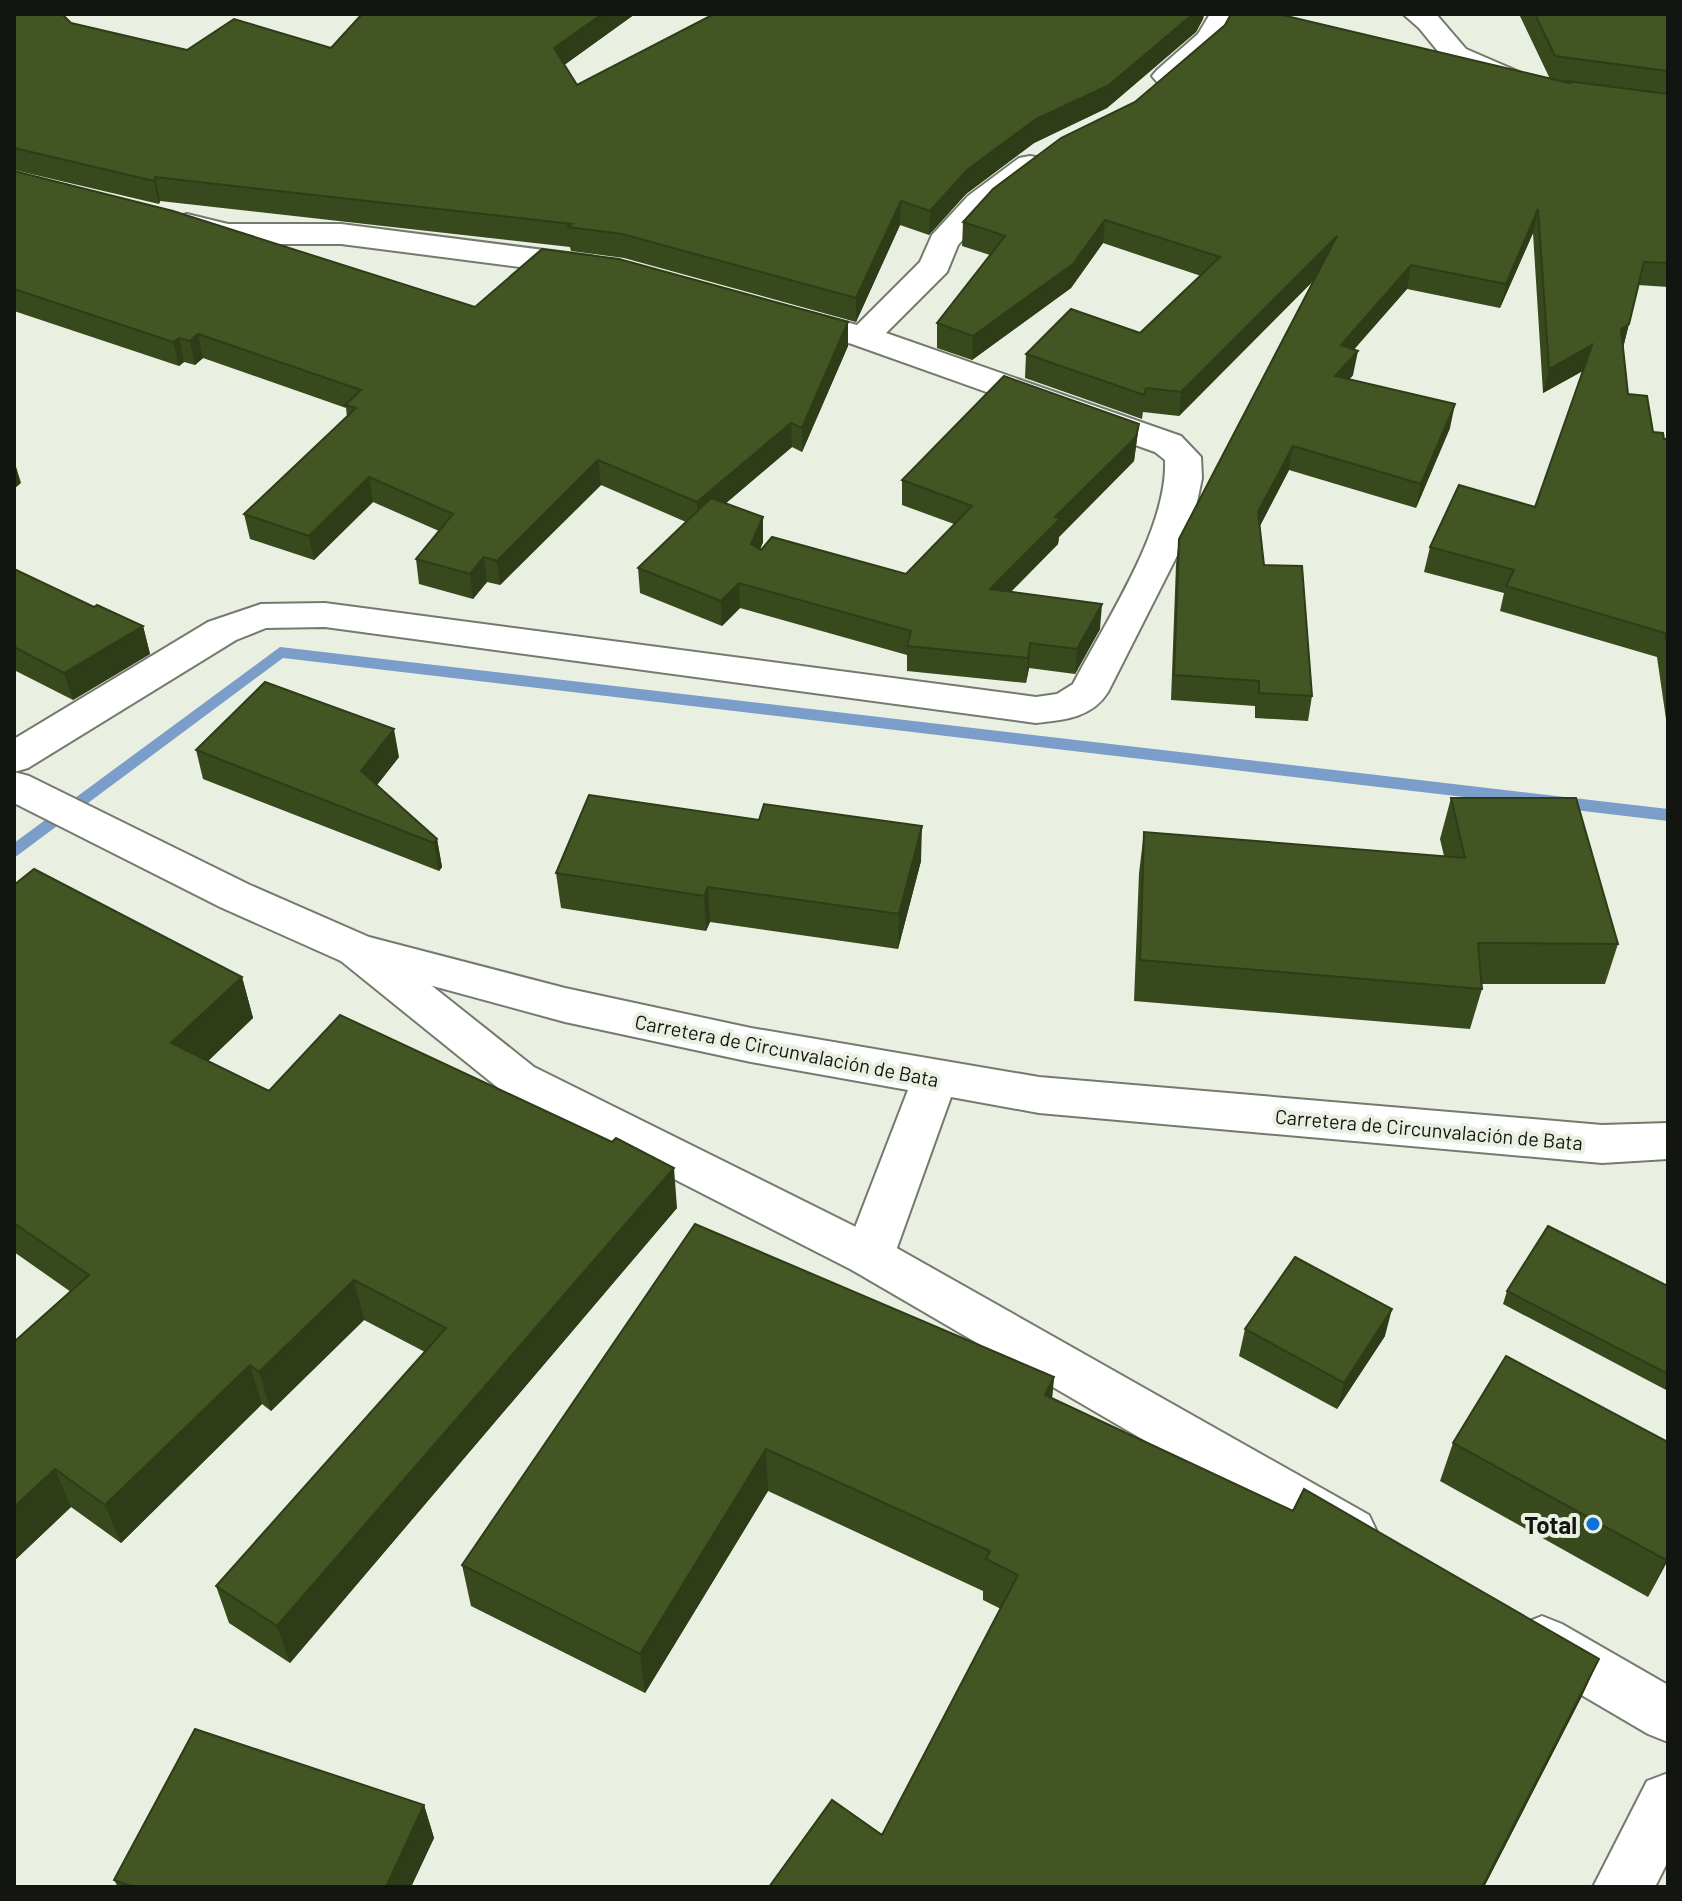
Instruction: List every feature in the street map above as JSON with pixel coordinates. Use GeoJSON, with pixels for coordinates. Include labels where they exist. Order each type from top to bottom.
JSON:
{"type":"FeatureCollection","features":[{"type":"Feature","properties":{"kind":"street"},"geometry":{"type":"LineString","coordinates":[[1143,97],[1210,39],[1224,14]]}},
{"type":"Feature","properties":{"kind":"street"},"geometry":{"type":"LineString","coordinates":[[1417,14],[1429,22],[1456,55],[1491,73],[1545,88]]}},
{"type":"Feature","properties":{"kind":"street"},"geometry":{"type":"LineString","coordinates":[[864,337],[935,265],[943,242],[979,203],[1059,146]]}},
{"type":"Feature","properties":{"kind":"street"},"geometry":{"type":"LineString","coordinates":[[151,215],[228,234],[341,234],[623,271]]}},
{"type":"Feature","properties":{"kind":"street"},"geometry":{"type":"LineString","coordinates":[[14,777],[222,631],[261,616],[325,615],[1036,710],[1067,706],[1088,692],[1174,526],[1184,478],[1183,457],[1168,444],[864,337],[759,308]]}},
{"type":"Feature","properties":{"kind":"street","name":"Carretera de Circunvalación de Bata"},"geometry":{"type":"LineString","coordinates":[[14,777],[113,835],[235,896],[357,950],[565,1005],[935,1079],[1039,1095],[1602,1144],[1668,1141]]}},
{"type":"Feature","properties":{"kind":"street"},"geometry":{"type":"LineString","coordinates":[[357,950],[518,1079],[869,1256],[1391,1555]]}},
{"type":"Feature","properties":{"kind":"street"},"geometry":{"type":"LineString","coordinates":[[869,1256],[935,1079]]}},
{"type":"Feature","properties":{"kind":"street","name":"Carretera de Circunvalación de Bata"},"geometry":{"type":"LineString","coordinates":[[1602,1144],[1668,1163]]}},
{"type":"Feature","properties":{"kind":"street"},"geometry":{"type":"LineString","coordinates":[[1502,1619],[1668,1715]]}},
{"type":"Feature","properties":{"kind":"street"},"geometry":{"type":"LineString","coordinates":[[1623,1887],[1668,1801]]}},
{"type":"Feature","properties":{"kind":"building"},"geometry":{"type":"Polygon","coordinates":[[[14,14],[62,14],[71,23],[187,50],[234,19],[331,48],[362,14],[602,14],[554,48],[577,85],[714,14],[1193,14],[1109,85],[1036,119],[967,170],[930,211],[901,201],[856,298],[622,234],[568,227],[572,224],[155,177],[154,181],[14,148],[14,14]]]}},
{"type":"Feature","properties":{"kind":"building"},"geometry":{"type":"Polygon","coordinates":[[[1231,14],[1278,14],[1569,83],[1567,81],[1668,94],[1668,263],[1644,262],[1629,324],[1621,329],[1628,394],[1647,396],[1653,432],[1663,433],[1664,439],[1668,439],[1668,652],[1665,633],[1506,586],[1514,570],[1430,547],[1459,485],[1535,507],[1592,345],[1549,369],[1538,209],[1506,284],[1411,265],[1341,345],[1358,351],[1335,376],[1455,404],[1421,484],[1293,446],[1258,512],[1264,565],[1302,566],[1312,696],[1259,693],[1259,681],[1174,675],[1179,539],[1337,236],[1181,392],[1146,388],[1144,395],[1026,354],[1071,309],[1140,333],[1220,257],[1105,220],[1073,264],[973,336],[937,323],[1005,236],[963,222],[993,189],[1061,138],[1135,102],[1225,25],[1231,14]]]}},
{"type":"Feature","properties":{"kind":"building"},"geometry":{"type":"Polygon","coordinates":[[[1535,14],[1668,14],[1668,71],[1555,56],[1535,14]]]}},
{"type":"Feature","properties":{"kind":"building"},"geometry":{"type":"Polygon","coordinates":[[[14,171],[173,211],[475,307],[542,249],[619,259],[848,322],[802,428],[791,423],[697,502],[598,460],[497,561],[484,557],[470,574],[416,559],[453,514],[369,477],[309,536],[244,514],[356,408],[345,405],[361,390],[198,334],[190,341],[179,338],[173,342],[14,289],[14,171]]]}},
{"type":"Feature","properties":{"kind":"building"},"geometry":{"type":"Polygon","coordinates":[[[1004,376],[1139,424],[1136,437],[1055,517],[1060,519],[990,589],[1102,604],[1077,649],[1030,643],[1028,658],[907,646],[911,631],[739,583],[721,601],[638,568],[711,498],[763,517],[751,544],[761,550],[772,537],[906,574],[972,506],[902,480],[1004,376]]]}},
{"type":"Feature","properties":{"kind":"building"},"geometry":{"type":"Polygon","coordinates":[[[14,569],[94,607],[97,605],[143,626],[64,673],[14,647],[14,569]]]}},
{"type":"Feature","properties":{"kind":"building"},"geometry":{"type":"Polygon","coordinates":[[[265,682],[394,729],[361,771],[437,839],[434,843],[196,750],[265,682]]]}},
{"type":"Feature","properties":{"kind":"building"},"geometry":{"type":"Polygon","coordinates":[[[589,795],[759,820],[764,804],[922,826],[899,914],[708,887],[704,896],[556,873],[589,795]]]}},
{"type":"Feature","properties":{"kind":"building"},"geometry":{"type":"Polygon","coordinates":[[[1451,798],[1576,798],[1618,944],[1478,943],[1482,989],[1140,960],[1144,832],[1465,858],[1451,798]]]}},
{"type":"Feature","properties":{"kind":"building"},"geometry":{"type":"Polygon","coordinates":[[[34,869],[242,977],[171,1043],[269,1091],[340,1015],[612,1142],[616,1138],[674,1168],[277,1626],[216,1586],[446,1328],[354,1280],[259,1372],[250,1365],[105,1505],[55,1469],[14,1507],[14,1342],[89,1275],[14,1223],[14,885],[34,869]]]}},
{"type":"Feature","properties":{"kind":"building"},"geometry":{"type":"Polygon","coordinates":[[[695,1224],[1054,1377],[1045,1395],[1293,1511],[1304,1489],[1599,1659],[1482,1887],[769,1887],[832,1800],[882,1835],[1018,1575],[986,1559],[990,1551],[766,1449],[640,1654],[462,1565],[695,1224]]]}},
{"type":"Feature","properties":{"kind":"building"},"geometry":{"type":"Polygon","coordinates":[[[1548,1226],[1668,1286],[1668,1374],[1507,1291],[1548,1226]]]}},
{"type":"Feature","properties":{"kind":"building"},"geometry":{"type":"Polygon","coordinates":[[[1295,1257],[1392,1309],[1344,1383],[1245,1329],[1295,1257]]]}},
{"type":"Feature","properties":{"kind":"building"},"geometry":{"type":"Polygon","coordinates":[[[1506,1356],[1668,1442],[1666,1560],[1453,1443],[1506,1356]]]}},
{"type":"Feature","properties":{"kind":"building"},"geometry":{"type":"Polygon","coordinates":[[[195,1729],[424,1805],[386,1887],[134,1887],[114,1880],[195,1729]]]}},
{"type":"Feature","properties":{"kind":"waterway"},"geometry":{"type":"LineString","coordinates":[[14,852],[280,652],[1668,815]]}},
{"type":"Feature","properties":{"kind":"place","name":"Total"},"geometry":{"type":"Point","coordinates":[1593,1524]}}]}
